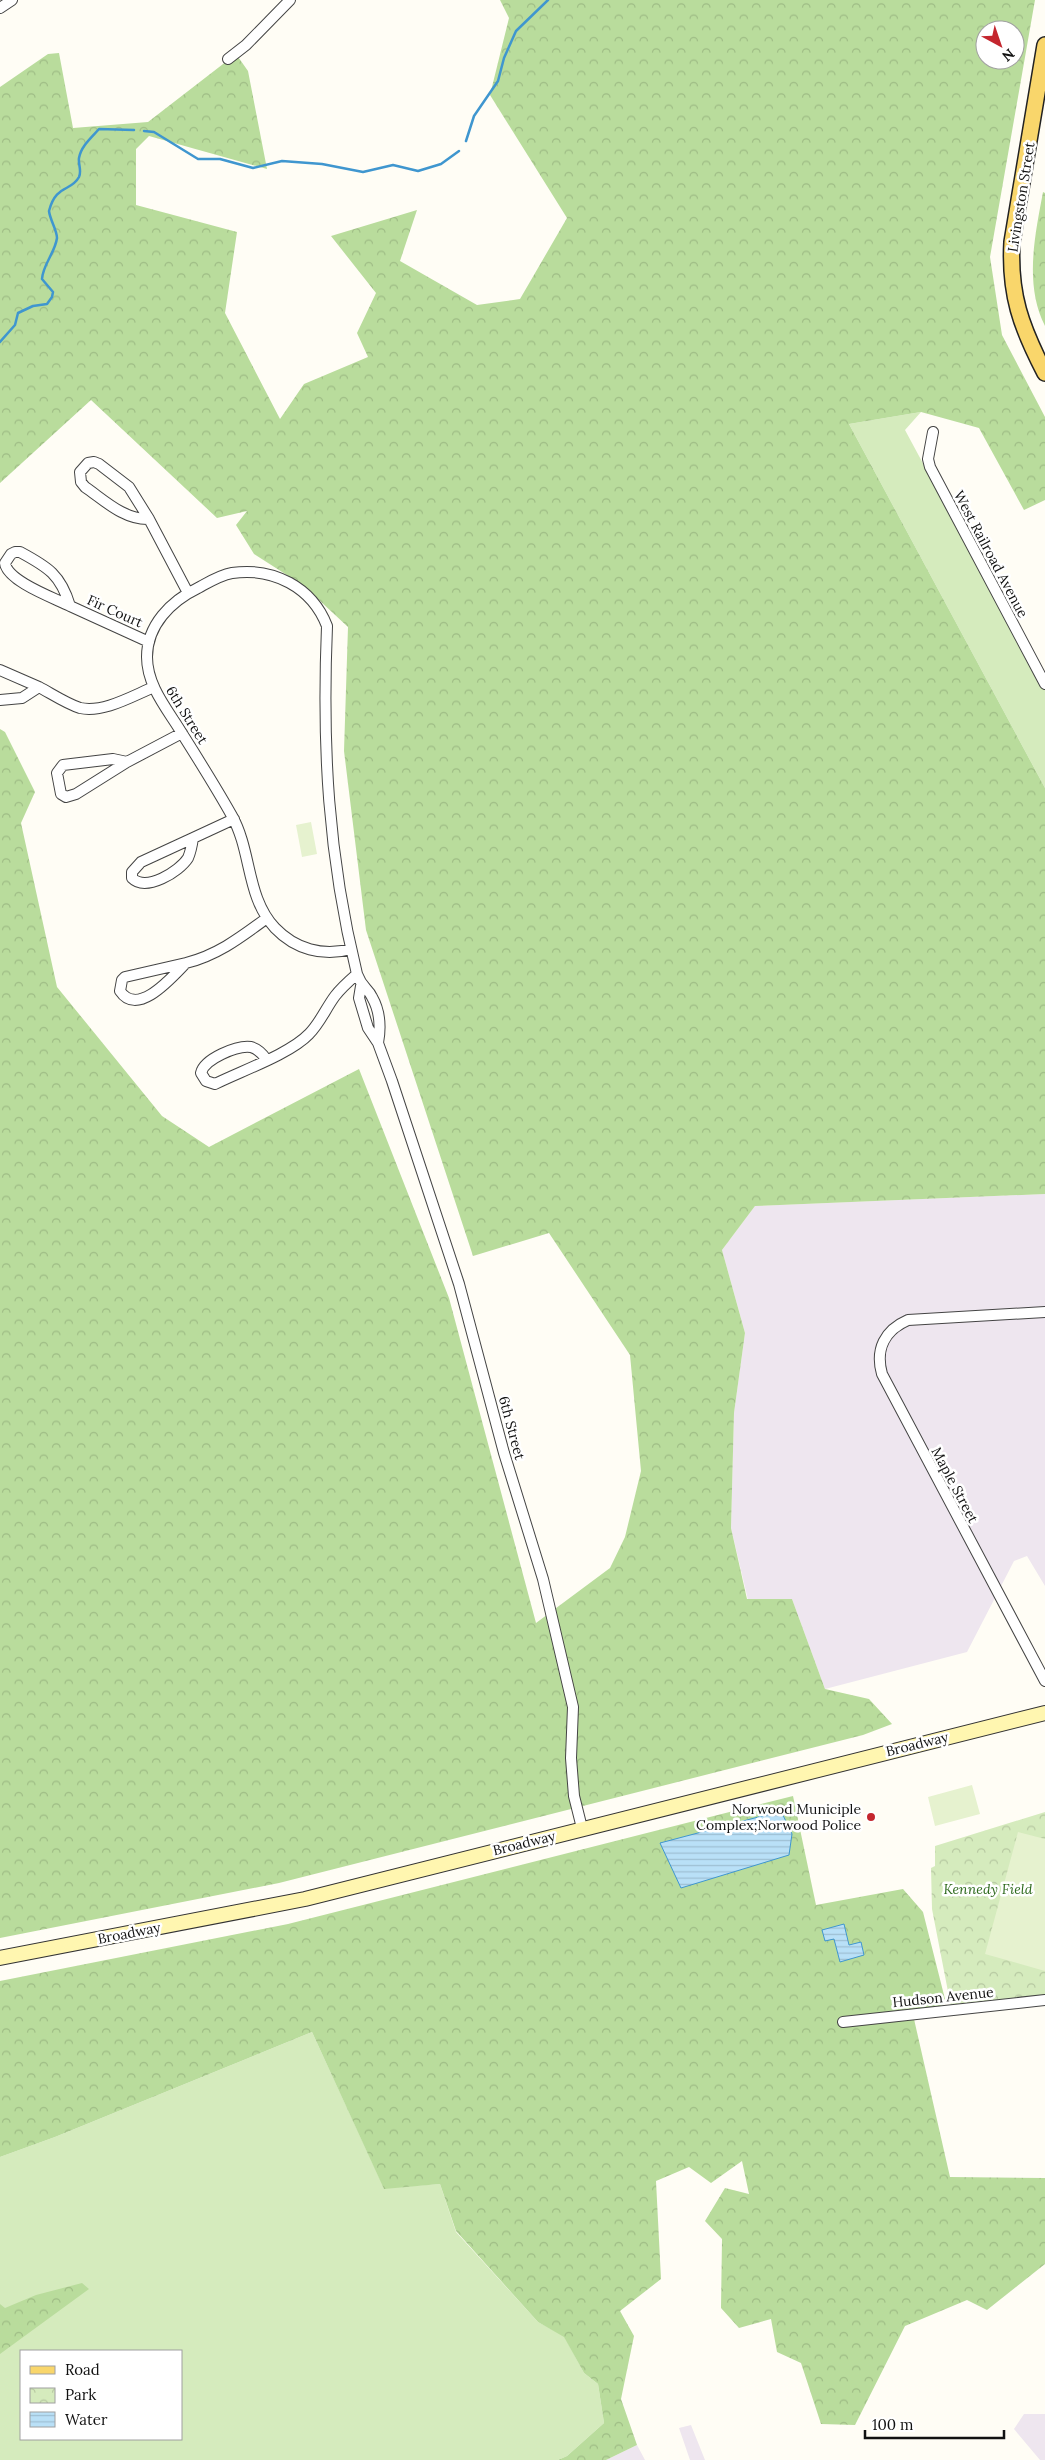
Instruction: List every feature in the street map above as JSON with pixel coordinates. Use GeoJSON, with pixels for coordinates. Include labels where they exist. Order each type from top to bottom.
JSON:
{"type":"FeatureCollection","features":[{"type":"Feature","properties":{"kind":"main road","name":"Livingston Street"},"geometry":{"type":"LineString","coordinates":[[1045,45],[1012,242],[1011,261],[1012,284],[1021,322],[1045,373]]}},
{"type":"Feature","properties":{"kind":"street"},"geometry":{"type":"LineString","coordinates":[[0,8],[12,0]]}},
{"type":"Feature","properties":{"kind":"street"},"geometry":{"type":"LineString","coordinates":[[228,59],[246,45],[290,0]]}},
{"type":"Feature","properties":{"kind":"street","name":"West Railroad Avenue"},"geometry":{"type":"LineString","coordinates":[[933,432],[928,459],[930,467],[1045,684]]}},
{"type":"Feature","properties":{"kind":"street"},"geometry":{"type":"LineString","coordinates":[[149,519],[134,518],[124,514],[85,487],[79,477],[83,467],[88,463],[99,464],[127,484],[138,499],[149,519],[188,593]]}},
{"type":"Feature","properties":{"kind":"street","name":"Fir Court"},"geometry":{"type":"LineString","coordinates":[[70,606],[61,583],[47,567],[20,552],[10,554],[7,558],[6,568],[8,573],[31,588],[70,606],[149,642]]}},
{"type":"Feature","properties":{"kind":"street","name":"6th Street"},"geometry":{"type":"LineString","coordinates":[[351,950],[339,952],[312,950],[288,939],[267,918],[255,894],[242,842],[234,819],[182,733],[164,708],[154,687],[147,657],[149,642],[164,613],[188,593],[219,577],[233,573],[272,575],[289,582],[305,593],[324,619],[327,634],[325,727],[330,829],[338,890],[361,986],[359,998],[368,1028],[378,1042],[459,1284],[504,1453],[543,1579],[573,1707],[571,1758],[574,1796],[582,1828]]}},
{"type":"Feature","properties":{"kind":"street"},"geometry":{"type":"LineString","coordinates":[[0,670],[39,687],[73,705],[90,709],[110,705],[154,687]]}},
{"type":"Feature","properties":{"kind":"street"},"geometry":{"type":"LineString","coordinates":[[0,700],[15,700],[39,687]]}},
{"type":"Feature","properties":{"kind":"street"},"geometry":{"type":"LineString","coordinates":[[127,762],[113,759],[63,765],[57,773],[61,794],[66,797],[76,794],[127,762],[182,733]]}},
{"type":"Feature","properties":{"kind":"street"},"geometry":{"type":"LineString","coordinates":[[192,838],[187,858],[175,871],[146,884],[139,883],[132,878],[132,872],[140,862],[192,838],[234,819]]}},
{"type":"Feature","properties":{"kind":"street"},"geometry":{"type":"LineString","coordinates":[[186,963],[151,996],[135,999],[123,995],[120,991],[122,980],[125,977],[208,957],[223,949],[267,918]]}},
{"type":"Feature","properties":{"kind":"street"},"geometry":{"type":"LineString","coordinates":[[266,1059],[257,1049],[243,1047],[212,1060],[203,1067],[201,1073],[206,1081],[215,1084],[266,1059],[305,1038],[320,1021],[335,996],[357,974]]}},
{"type":"Feature","properties":{"kind":"street","name":"Maple Street"},"geometry":{"type":"LineString","coordinates":[[1045,1312],[923,1318],[900,1324],[885,1338],[879,1356],[882,1374],[1045,1681]]}},
{"type":"Feature","properties":{"kind":"street","name":"Broadway"},"geometry":{"type":"LineString","coordinates":[[0,1958],[305,1899],[1045,1713]]}},
{"type":"Feature","properties":{"kind":"street","name":"Hudson Avenue"},"geometry":{"type":"LineString","coordinates":[[843,2022],[1045,2000]]}},
{"type":"Feature","properties":{"kind":"shaded area"},"geometry":{"type":"Polygon","coordinates":[[[1045,1194],[1045,1586],[1027,1556],[1014,1561],[967,1652],[825,1689],[792,1599],[748,1600],[731,1528],[734,1413],[745,1333],[722,1250],[755,1206],[1045,1194]]]}},
{"type":"Feature","properties":{"kind":"shaded area"},"geometry":{"type":"Polygon","coordinates":[[[1024,2414],[1045,2414],[1045,2460],[1040,2460],[1014,2429],[1024,2414]]]}},
{"type":"Feature","properties":{"kind":"shaded area"},"geometry":{"type":"Polygon","coordinates":[[[691,2425],[705,2460],[690,2460],[679,2428],[691,2425]]]}},
{"type":"Feature","properties":{"kind":"shaded area"},"geometry":{"type":"Polygon","coordinates":[[[637,2445],[645,2460],[606,2460],[637,2445]]]}},
{"type":"Feature","properties":{"kind":"green space"},"geometry":{"type":"Polygon","coordinates":[[[500,0],[1035,0],[1025,57],[1025,20],[975,20],[975,70],[1023,70],[990,257],[1002,335],[1045,417],[1045,500],[1024,510],[979,428],[921,412],[849,424],[1045,788],[1045,1194],[755,1206],[722,1250],[745,1333],[734,1413],[731,1528],[747,1599],[792,1599],[825,1689],[869,1699],[892,1724],[863,1735],[279,1883],[0,1938],[0,729],[5,732],[35,792],[21,823],[57,987],[162,1116],[209,1147],[359,1069],[449,1298],[536,1623],[610,1568],[625,1537],[641,1471],[630,1355],[549,1233],[473,1256],[366,930],[344,751],[348,627],[304,586],[254,554],[236,525],[247,511],[217,518],[91,400],[0,483],[0,87],[48,54],[59,53],[73,128],[148,122],[236,54],[248,71],[267,169],[149,136],[136,149],[136,205],[237,232],[225,313],[280,419],[304,384],[368,357],[357,333],[376,293],[331,236],[417,210],[400,261],[477,305],[520,299],[567,218],[490,95],[509,18],[500,0]]]}},
{"type":"Feature","properties":{"kind":"green space"},"geometry":{"type":"Polygon","coordinates":[[[1043,192],[1045,193],[1045,326],[1035,294],[1033,277],[1037,225],[1043,192]]]}},
{"type":"Feature","properties":{"kind":"green space"},"geometry":{"type":"Polygon","coordinates":[[[921,412],[905,430],[1045,690],[1045,788],[849,424],[921,412]]]}},
{"type":"Feature","properties":{"kind":"green space"},"geometry":{"type":"Polygon","coordinates":[[[311,822],[317,854],[302,857],[296,825],[311,822]]]}},
{"type":"Feature","properties":{"kind":"green space"},"geometry":{"type":"Polygon","coordinates":[[[972,1785],[980,1814],[935,1826],[928,1797],[972,1785]]]}},
{"type":"Feature","properties":{"kind":"green space"},"geometry":{"type":"Polygon","coordinates":[[[793,1796],[816,1905],[903,1889],[923,1912],[946,2003],[914,2019],[950,2177],[1045,2178],[1045,2264],[987,2310],[967,2300],[905,2326],[855,2425],[821,2424],[801,2363],[777,2352],[771,2319],[739,2328],[721,2308],[722,2239],[705,2221],[725,2188],[749,2194],[742,2161],[711,2183],[689,2167],[656,2181],[661,2279],[620,2311],[634,2336],[621,2399],[637,2445],[606,2460],[558,2460],[567,2456],[604,2423],[598,2384],[584,2373],[564,2337],[538,2322],[456,2231],[440,2184],[384,2189],[312,2032],[55,2137],[0,2157],[0,1981],[288,1924],[793,1796]]]}},
{"type":"Feature","properties":{"kind":"green space","name":"Kennedy Field"},"geometry":{"type":"Polygon","coordinates":[[[1045,1812],[1045,1997],[951,2007],[932,1909],[931,1868],[935,1866],[935,1846],[1045,1812]]]}},
{"type":"Feature","properties":{"kind":"green space"},"geometry":{"type":"Polygon","coordinates":[[[1018,1832],[1045,1839],[1045,1971],[985,1954],[1018,1832]]]}},
{"type":"Feature","properties":{"kind":"green space"},"geometry":{"type":"Polygon","coordinates":[[[312,2032],[384,2188],[440,2184],[456,2232],[538,2322],[564,2336],[584,2373],[598,2384],[604,2423],[567,2456],[558,2460],[0,2460],[0,2157],[55,2137],[312,2032]]]}},
{"type":"Feature","properties":{"kind":"green space"},"geometry":{"type":"Polygon","coordinates":[[[82,2283],[89,2289],[0,2354],[0,2304],[5,2308],[36,2295],[82,2283]]]}},
{"type":"Feature","properties":{"kind":"water"},"geometry":{"type":"Polygon","coordinates":[[[781,1811],[792,1834],[789,1855],[681,1888],[660,1843],[781,1811]]]}},
{"type":"Feature","properties":{"kind":"water"},"geometry":{"type":"Polygon","coordinates":[[[844,1924],[849,1945],[861,1942],[864,1955],[840,1962],[834,1939],[825,1941],[822,1930],[844,1924]]]}},
{"type":"Feature","properties":{"kind":"waterway"},"geometry":{"type":"LineString","coordinates":[[466,141],[474,116],[498,81],[504,58],[516,31],[548,0]]}},
{"type":"Feature","properties":{"kind":"waterway"},"geometry":{"type":"LineString","coordinates":[[0,342],[15,325],[18,313],[33,306],[47,304],[52,297],[53,292],[42,279],[44,268],[54,249],[57,238],[49,211],[52,202],[59,192],[72,185],[79,177],[79,158],[84,146],[99,129],[134,130]]}},
{"type":"Feature","properties":{"kind":"waterway"},"geometry":{"type":"LineString","coordinates":[[144,131],[154,132],[198,159],[220,159],[253,168],[282,161],[322,164],[363,172],[393,165],[418,171],[441,164],[459,151]]}},
{"type":"Feature","properties":{"kind":"place","name":"Norwood Municiple Complex;Norwood Police"},"geometry":{"type":"Point","coordinates":[871,1817]}}]}
